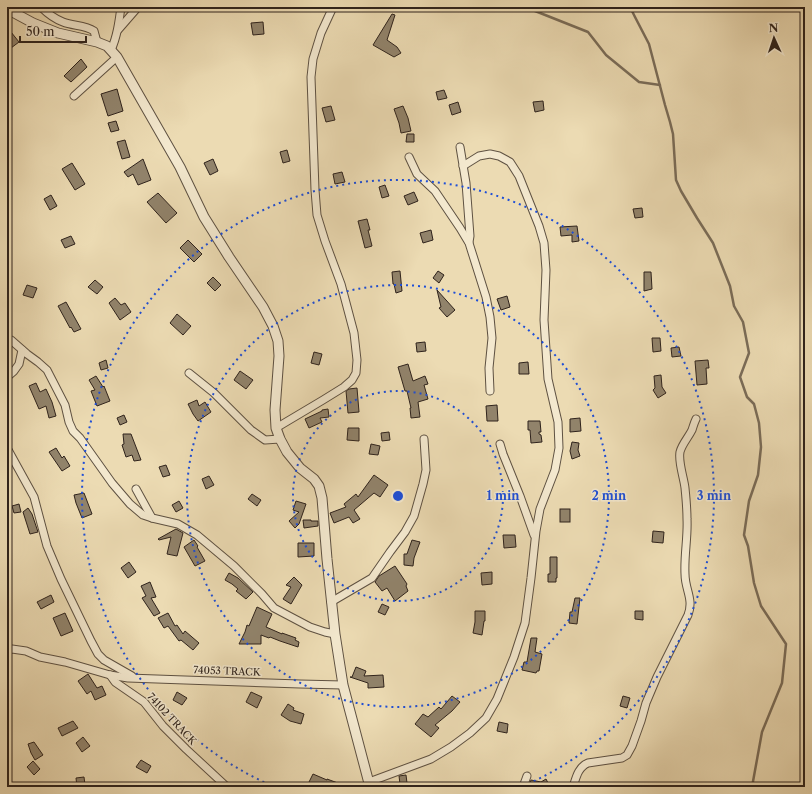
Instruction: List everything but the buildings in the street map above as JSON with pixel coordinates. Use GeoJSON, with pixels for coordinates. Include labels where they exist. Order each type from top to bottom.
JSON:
{"type":"FeatureCollection","features":[{"type":"Feature","properties":{"kind":"street"},"geometry":{"type":"LineString","coordinates":[[42,7],[55,18],[63,22],[89,28],[94,31],[97,42]]}},
{"type":"Feature","properties":{"kind":"street"},"geometry":{"type":"LineString","coordinates":[[74,96],[114,54],[114,43],[121,7]]}},
{"type":"Feature","properties":{"kind":"street"},"geometry":{"type":"LineString","coordinates":[[117,30],[138,7]]}},
{"type":"Feature","properties":{"kind":"street"},"geometry":{"type":"LineString","coordinates":[[276,428],[344,387],[352,380],[356,373],[357,360],[354,333],[340,284],[317,215],[315,190],[311,77],[313,59],[321,34],[333,7]]}},
{"type":"Feature","properties":{"kind":"street"},"geometry":{"type":"LineString","coordinates":[[7,9],[33,23],[58,33],[97,42],[107,46],[114,54],[127,73],[180,167],[204,217],[263,307],[273,326],[278,341],[279,356],[275,410],[276,428],[287,452],[300,468],[314,479],[319,486],[322,498],[331,602],[343,685],[369,784],[431,759],[451,747],[470,733],[486,718],[497,699],[514,657],[525,624],[532,578],[535,537],[540,509],[555,470],[559,448],[558,422],[548,379],[544,320],[546,270],[544,243],[539,226],[519,176],[510,162],[499,156],[490,154],[479,156],[463,166]]}},
{"type":"Feature","properties":{"kind":"street"},"geometry":{"type":"LineString","coordinates":[[460,147],[469,212],[469,243]]}},
{"type":"Feature","properties":{"kind":"street"},"geometry":{"type":"LineString","coordinates":[[409,157],[417,174],[435,191],[469,243],[486,297],[490,317],[492,338],[489,368],[490,391]]}},
{"type":"Feature","properties":{"kind":"street"},"geometry":{"type":"LineString","coordinates":[[11,340],[47,370],[65,405],[72,431],[80,438],[112,483],[130,504],[144,515],[178,524],[197,535],[234,566],[274,608],[310,627],[335,634]]}},
{"type":"Feature","properties":{"kind":"street"},"geometry":{"type":"LineString","coordinates":[[7,377],[19,364],[22,350]]}},
{"type":"Feature","properties":{"kind":"street"},"geometry":{"type":"LineString","coordinates":[[189,373],[214,393],[251,430],[265,440],[280,439]]}},
{"type":"Feature","properties":{"kind":"street"},"geometry":{"type":"LineString","coordinates":[[573,787],[578,771],[584,765],[588,763],[622,758],[627,755],[632,746],[657,677],[688,615],[691,603],[685,573],[688,521],[680,451],[696,419]]}},
{"type":"Feature","properties":{"kind":"street"},"geometry":{"type":"LineString","coordinates":[[331,602],[372,578],[405,532],[414,516],[426,470],[424,439]]}},
{"type":"Feature","properties":{"kind":"street"},"geometry":{"type":"LineString","coordinates":[[500,444],[502,454],[520,496],[535,537]]}},
{"type":"Feature","properties":{"kind":"street"},"geometry":{"type":"LineString","coordinates":[[7,448],[34,497],[47,546],[61,579],[98,654],[112,666],[134,677]]}},
{"type":"Feature","properties":{"kind":"street"},"geometry":{"type":"LineString","coordinates":[[136,489],[152,518]]}},
{"type":"Feature","properties":{"kind":"street","name":"74102 TRACK"},"geometry":{"type":"LineString","coordinates":[[7,650],[12,649],[26,651],[40,657],[70,663],[110,675],[115,682],[144,702],[163,726],[227,787]]}},
{"type":"Feature","properties":{"kind":"street","name":"74053 TRACK"},"geometry":{"type":"LineString","coordinates":[[110,675],[128,678],[343,685]]}},
{"type":"Feature","properties":{"kind":"street"},"geometry":{"type":"LineString","coordinates":[[523,787],[527,776]]}},
{"type":"Feature","properties":{"kind":"waterway"},"geometry":{"type":"LineString","coordinates":[[525,7],[588,32],[606,55],[639,82],[660,85]]}},
{"type":"Feature","properties":{"kind":"waterway"},"geometry":{"type":"LineString","coordinates":[[630,7],[649,44],[670,122],[673,134],[676,180],[681,191],[713,243],[730,286],[734,306],[743,322],[749,353],[740,377],[747,397],[754,404],[759,423],[761,447],[758,475],[749,501],[744,535],[748,546],[754,583],[761,606],[786,644],[782,683],[762,732],[752,787]]}}]}
